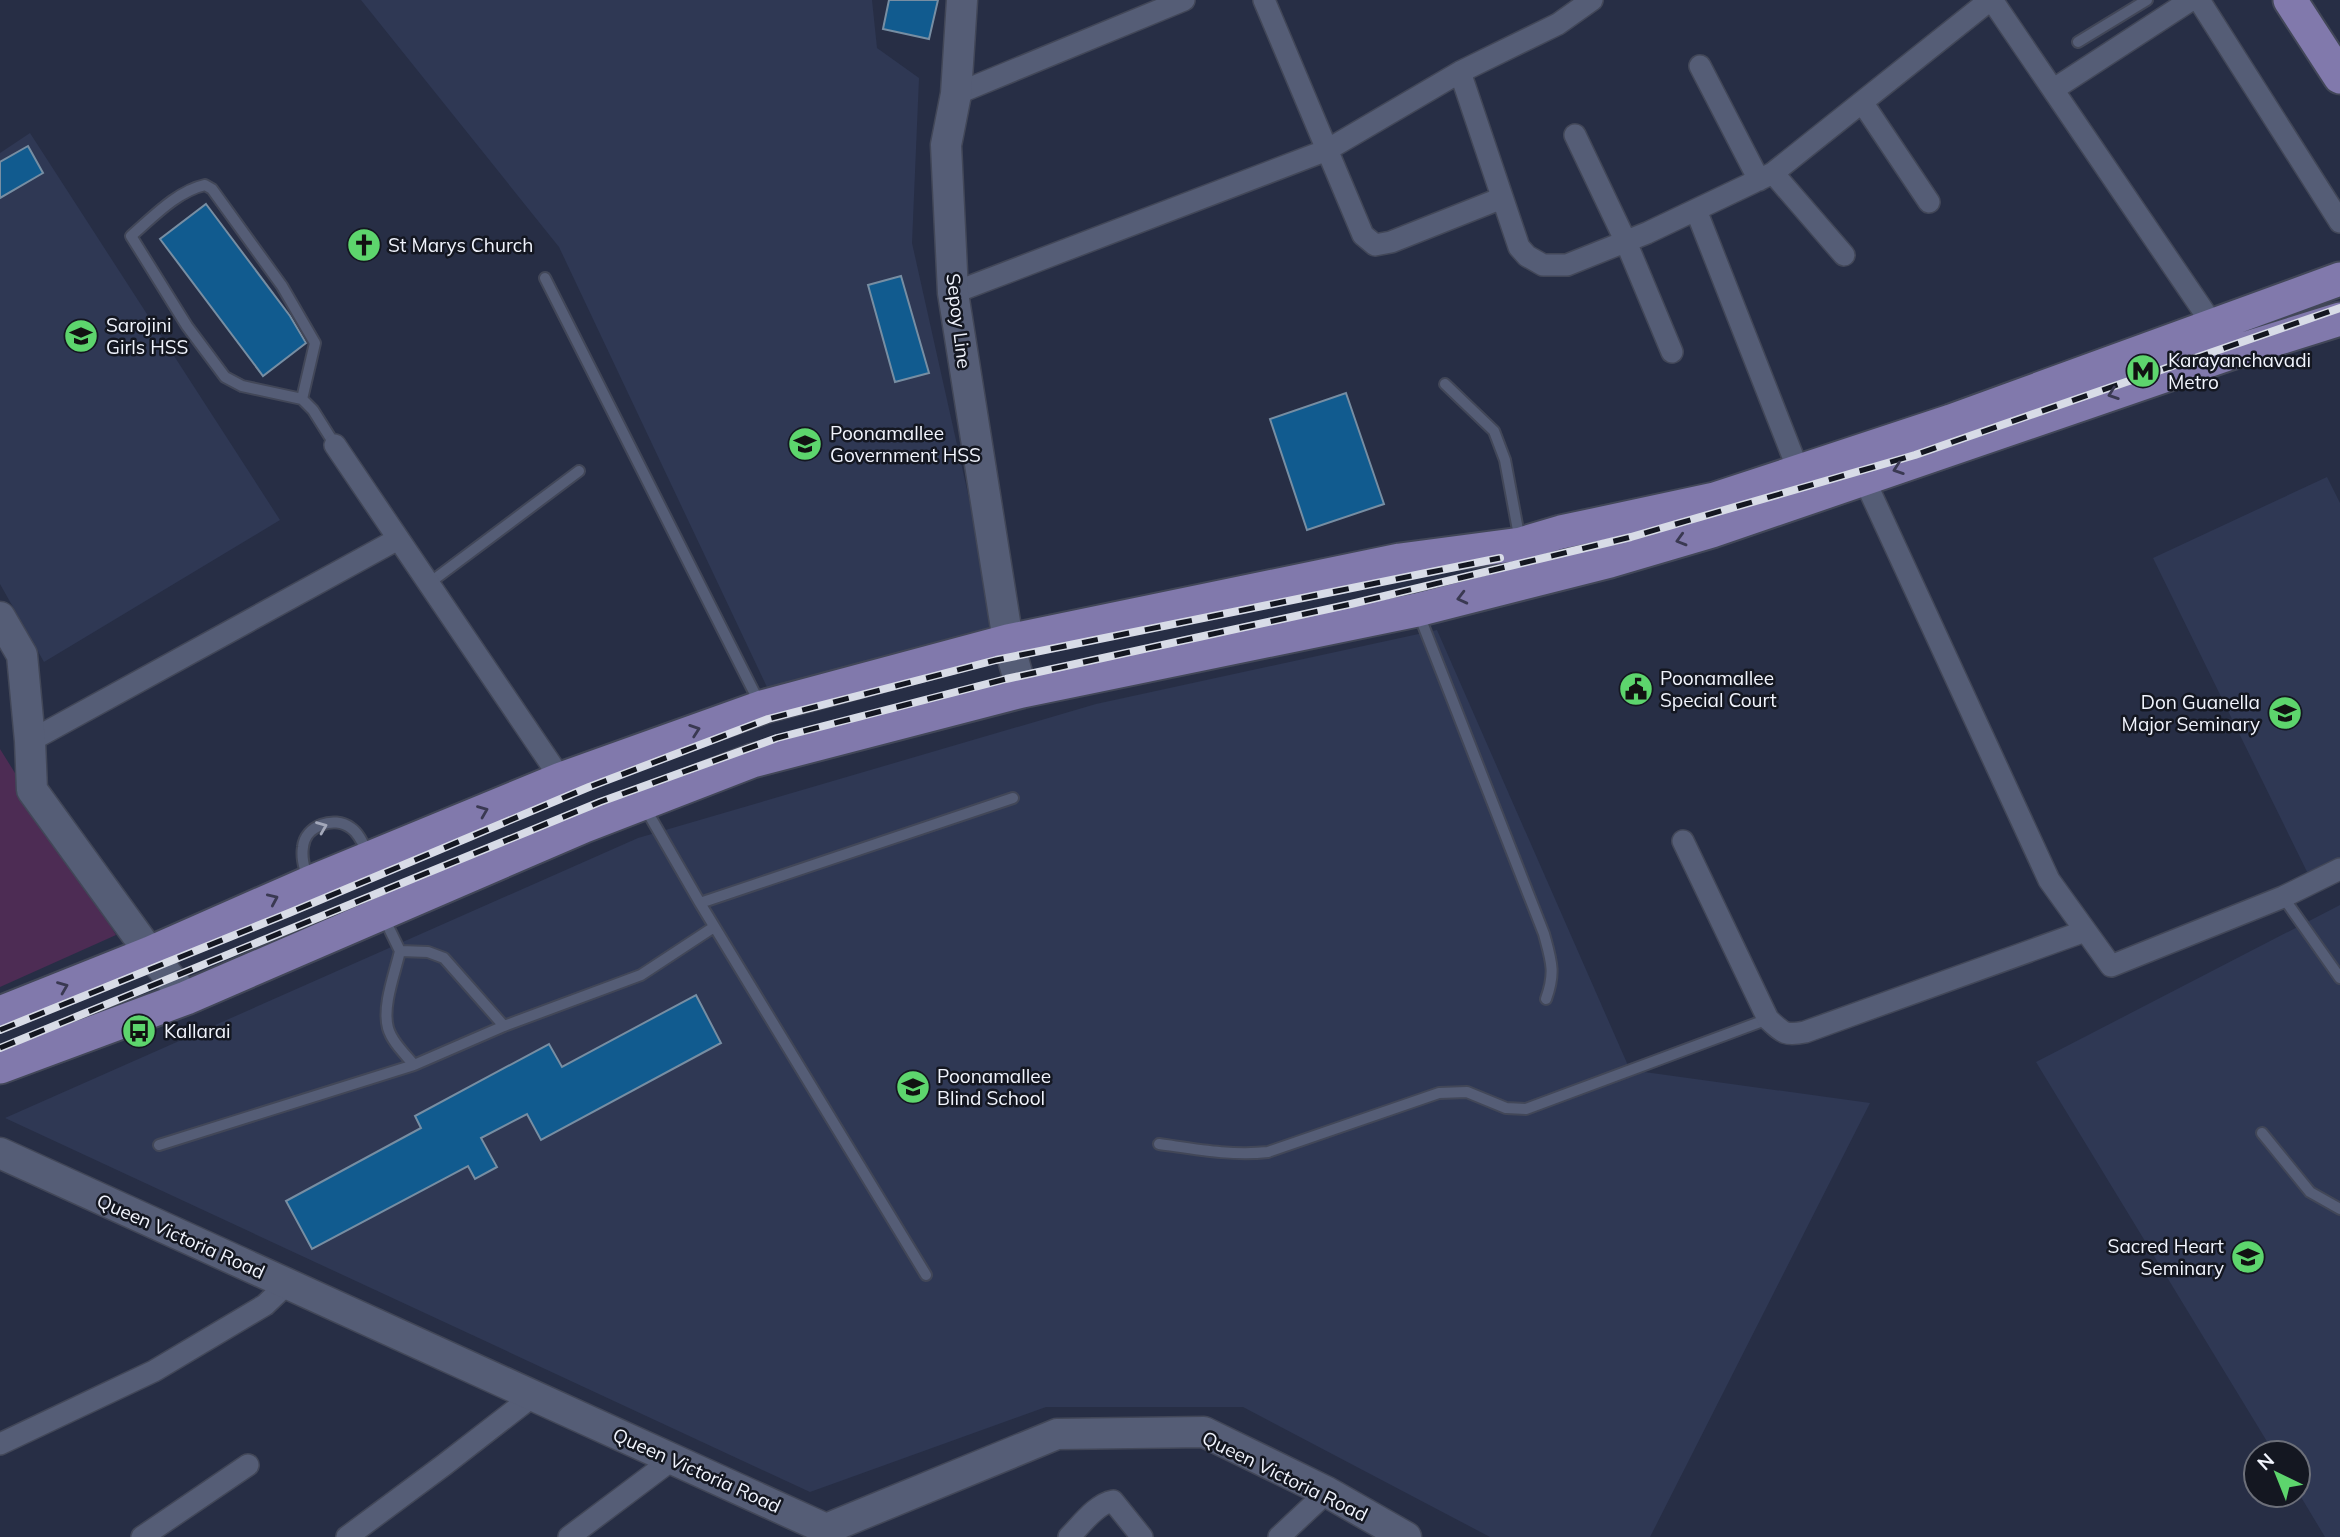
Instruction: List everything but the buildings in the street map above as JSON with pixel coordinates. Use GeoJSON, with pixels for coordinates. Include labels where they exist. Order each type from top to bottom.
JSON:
{"type":"FeatureCollection","features":[{"type":"Feature","properties":{"kind":"main road"},"geometry":{"type":"LineString","coordinates":[[2290,0],[2340,77]]}},
{"type":"Feature","properties":{"kind":"main road"},"geometry":{"type":"LineString","coordinates":[[0,1068],[186,998],[382,912],[643,803],[752,761],[1022,691],[1417,610],[1712,531],[1858,467],[1951,421],[2340,279]]}},
{"type":"Feature","properties":{"kind":"main road"},"geometry":{"type":"LineString","coordinates":[[0,1013],[150,953],[309,883],[561,779],[762,707],[1008,641],[1400,560],[1521,544],[1561,532],[1715,499],[1798,472],[1858,467],[2340,318]]}},
{"type":"Feature","properties":{"kind":"street","name":"Sepoy Line"},"geometry":{"type":"LineString","coordinates":[[962,0],[956,93],[946,145],[953,293],[1008,641],[1022,691]]}},
{"type":"Feature","properties":{"kind":"street"},"geometry":{"type":"LineString","coordinates":[[956,93],[1184,0]]}},
{"type":"Feature","properties":{"kind":"street"},"geometry":{"type":"LineString","coordinates":[[1264,0],[1356,222],[1363,235],[1375,245],[1391,242],[1502,198]]}},
{"type":"Feature","properties":{"kind":"street"},"geometry":{"type":"LineString","coordinates":[[953,293],[1327,150],[1460,72],[1558,24],[1592,0]]}},
{"type":"Feature","properties":{"kind":"street"},"geometry":{"type":"LineString","coordinates":[[1460,72],[1519,247],[1527,256],[1543,265],[1567,265],[1626,242],[1766,176],[1991,0],[2213,325]]}},
{"type":"Feature","properties":{"kind":"street"},"geometry":{"type":"LineString","coordinates":[[2054,89],[2191,0]]}},
{"type":"Feature","properties":{"kind":"street"},"geometry":{"type":"LineString","coordinates":[[2199,0],[2340,222]]}},
{"type":"Feature","properties":{"kind":"street"},"geometry":{"type":"LineString","coordinates":[[1700,66],[1766,176],[1844,255]]}},
{"type":"Feature","properties":{"kind":"street"},"geometry":{"type":"LineString","coordinates":[[1862,102],[1929,202]]}},
{"type":"Feature","properties":{"kind":"street"},"geometry":{"type":"LineString","coordinates":[[1575,135],[1626,242],[1672,352]]}},
{"type":"Feature","properties":{"kind":"street"},"geometry":{"type":"LineString","coordinates":[[1696,210],[1798,472]]}},
{"type":"Feature","properties":{"kind":"street"},"geometry":{"type":"LineString","coordinates":[[335,445],[561,779]]}},
{"type":"Feature","properties":{"kind":"street"},"geometry":{"type":"LineString","coordinates":[[1858,467],[2049,880],[2111,966],[2283,897],[2340,869]]}},
{"type":"Feature","properties":{"kind":"street"},"geometry":{"type":"LineString","coordinates":[[30,741],[398,539]]}},
{"type":"Feature","properties":{"kind":"street"},"geometry":{"type":"LineString","coordinates":[[0,617],[22,655],[32,790],[150,953],[186,998]]}},
{"type":"Feature","properties":{"kind":"street"},"geometry":{"type":"LineString","coordinates":[[1683,841],[1768,1019],[1789,1035],[1805,1032],[2085,931]]}},
{"type":"Feature","properties":{"kind":"street","name":"Queen Victoria Road"},"geometry":{"type":"LineString","coordinates":[[0,1153],[673,1459],[820,1533],[1058,1434],[1203,1432],[1327,1492],[1406,1537]]}},
{"type":"Feature","properties":{"kind":"street"},"geometry":{"type":"LineString","coordinates":[[0,1444],[154,1371],[265,1305],[287,1284]]}},
{"type":"Feature","properties":{"kind":"street"},"geometry":{"type":"LineString","coordinates":[[347,1537],[533,1396]]}},
{"type":"Feature","properties":{"kind":"street"},"geometry":{"type":"LineString","coordinates":[[569,1537],[673,1459]]}},
{"type":"Feature","properties":{"kind":"street"},"geometry":{"type":"LineString","coordinates":[[142,1537],[248,1465]]}},
{"type":"Feature","properties":{"kind":"street"},"geometry":{"type":"LineString","coordinates":[[1279,1537],[1327,1492]]}},
{"type":"Feature","properties":{"kind":"street"},"geometry":{"type":"LineString","coordinates":[[1069,1537],[1099,1507],[1114,1501],[1142,1537]]}},
{"type":"Feature","properties":{"kind":"lane"},"geometry":{"type":"LineString","coordinates":[[2078,42],[2147,0]]}},
{"type":"Feature","properties":{"kind":"lane"},"geometry":{"type":"LineString","coordinates":[[302,399],[315,343],[282,286],[212,189],[205,185],[194,187],[158,212],[131,236],[187,326],[225,377],[242,386],[302,399],[335,445]]}},
{"type":"Feature","properties":{"kind":"lane"},"geometry":{"type":"LineString","coordinates":[[545,278],[762,707]]}},
{"type":"Feature","properties":{"kind":"lane"},"geometry":{"type":"LineString","coordinates":[[1446,384],[1494,431],[1506,460],[1521,544]]}},
{"type":"Feature","properties":{"kind":"lane"},"geometry":{"type":"LineString","coordinates":[[428,583],[579,471]]}},
{"type":"Feature","properties":{"kind":"lane"},"geometry":{"type":"LineString","coordinates":[[1417,610],[1544,934],[1553,971],[1546,999]]}},
{"type":"Feature","properties":{"kind":"lane"},"geometry":{"type":"LineString","coordinates":[[700,904],[1013,798]]}},
{"type":"Feature","properties":{"kind":"lane"},"geometry":{"type":"LineString","coordinates":[[643,803],[700,904],[926,1275]]}},
{"type":"Feature","properties":{"kind":"lane"},"geometry":{"type":"LineString","coordinates":[[309,883],[303,861],[303,845],[307,834],[324,824],[338,821],[350,827],[359,836],[370,858]]}},
{"type":"Feature","properties":{"kind":"lane"},"geometry":{"type":"LineString","coordinates":[[2283,897],[2340,978]]}},
{"type":"Feature","properties":{"kind":"lane"},"geometry":{"type":"LineString","coordinates":[[382,912],[400,951],[388,1001],[388,1028],[398,1048],[414,1065]]}},
{"type":"Feature","properties":{"kind":"lane"},"geometry":{"type":"LineString","coordinates":[[159,1144],[414,1065],[504,1026],[641,975],[714,927]]}},
{"type":"Feature","properties":{"kind":"lane"},"geometry":{"type":"LineString","coordinates":[[400,951],[428,952],[444,958],[504,1026]]}},
{"type":"Feature","properties":{"kind":"lane"},"geometry":{"type":"LineString","coordinates":[[1159,1144],[1226,1153],[1268,1152],[1439,1093],[1467,1092],[1506,1108],[1526,1109],[1768,1019]]}},
{"type":"Feature","properties":{"kind":"lane"},"geometry":{"type":"LineString","coordinates":[[2262,1133],[2310,1192],[2340,1209]]}},
{"type":"Feature","properties":{"kind":"shaded area","name":"Poonamallee Government HSS"},"geometry":{"type":"Polygon","coordinates":[[[361,0],[872,0],[877,48],[919,78],[912,243],[1001,642],[774,702],[559,247],[361,0]]]}},
{"type":"Feature","properties":{"kind":"shaded area","name":"Sarojini Girls HSS"},"geometry":{"type":"Polygon","coordinates":[[[30,133],[280,520],[44,662],[0,584],[0,153],[30,133]]]}},
{"type":"Feature","properties":{"kind":"shaded area","name":"Don Guanella Major Seminary"},"geometry":{"type":"Polygon","coordinates":[[[2327,477],[2340,503],[2340,868],[2312,882],[2153,558],[2327,477]]]}},
{"type":"Feature","properties":{"kind":"shaded area","name":"Poonamallee Blind School"},"geometry":{"type":"Polygon","coordinates":[[[1437,630],[1630,1070],[1870,1103],[1650,1537],[1490,1537],[1243,1407],[1046,1407],[810,1492],[5,1118],[638,838],[1096,704],[1437,630]]]}},
{"type":"Feature","properties":{"kind":"shaded area"},"geometry":{"type":"Polygon","coordinates":[[[0,749],[116,935],[0,987],[0,749]]]}},
{"type":"Feature","properties":{"kind":"shaded area","name":"Sacred Heart Seminary"},"geometry":{"type":"Polygon","coordinates":[[[2340,905],[2340,1537],[2325,1537],[2308,1509],[2312,1509],[2312,1439],[2265,1439],[2036,1062],[2340,905]]]}},
{"type":"Feature","properties":{"kind":"railway"},"geometry":{"type":"LineString","coordinates":[[0,1048],[600,802],[777,738],[1006,679],[1351,604],[1631,537],[1915,455],[2340,308]]}},
{"type":"Feature","properties":{"kind":"railway"},"geometry":{"type":"LineString","coordinates":[[0,1030],[589,787],[768,719],[996,660],[1500,558]]}},
{"type":"Feature","properties":{"kind":"place","name":"St Marys Church"},"geometry":{"type":"Point","coordinates":[364,245]}},
{"type":"Feature","properties":{"kind":"place","name":"Sarojini Girls HSS"},"geometry":{"type":"Point","coordinates":[81,336]}},
{"type":"Feature","properties":{"kind":"place","name":"Karayanchavadi Metro"},"geometry":{"type":"Point","coordinates":[2143,371]}},
{"type":"Feature","properties":{"kind":"place","name":"Poonamallee Government HSS"},"geometry":{"type":"Point","coordinates":[805,444]}},
{"type":"Feature","properties":{"kind":"place","name":"Poonamallee Special Court"},"geometry":{"type":"Point","coordinates":[1636,689]}},
{"type":"Feature","properties":{"kind":"place","name":"Don Guanella Major Seminary"},"geometry":{"type":"Point","coordinates":[2285,713]}},
{"type":"Feature","properties":{"kind":"place","name":"Kallarai"},"geometry":{"type":"Point","coordinates":[139,1031]}},
{"type":"Feature","properties":{"kind":"place","name":"Poonamallee Blind School"},"geometry":{"type":"Point","coordinates":[913,1087]}},
{"type":"Feature","properties":{"kind":"place","name":"Sacred Heart Seminary"},"geometry":{"type":"Point","coordinates":[2248,1257]}}]}
